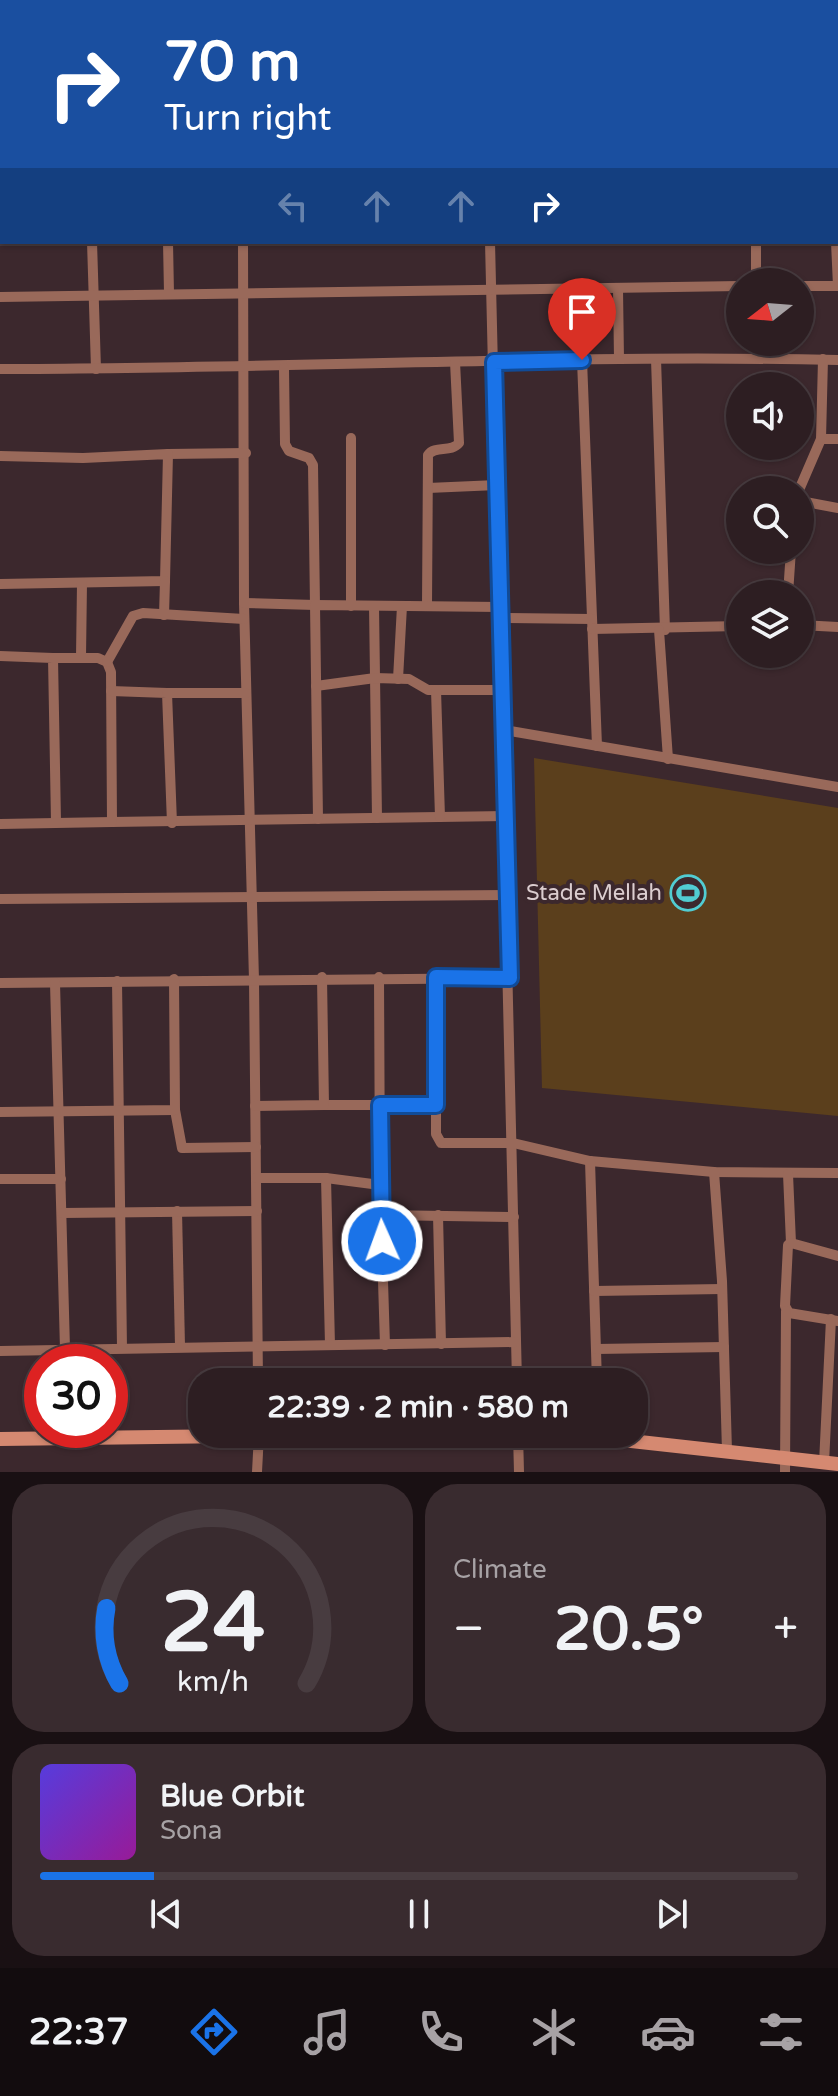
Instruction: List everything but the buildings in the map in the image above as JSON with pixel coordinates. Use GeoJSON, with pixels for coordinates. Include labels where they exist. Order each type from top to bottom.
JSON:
{"type":"FeatureCollection","features":[{"type":"Feature","properties":{"kind":"main road"},"geometry":{"type":"LineString","coordinates":[[0,1439],[188,1436]]}},
{"type":"Feature","properties":{"kind":"main road"},"geometry":{"type":"LineString","coordinates":[[648,1441],[727,1451],[785,1465],[831,1463]]}},
{"type":"Feature","properties":{"kind":"street"},"geometry":{"type":"LineString","coordinates":[[92,244],[96,369]]}},
{"type":"Feature","properties":{"kind":"street"},"geometry":{"type":"LineString","coordinates":[[168,244],[169,293]]}},
{"type":"Feature","properties":{"kind":"street"},"geometry":{"type":"LineString","coordinates":[[243,244],[246,453],[244,619],[247,819],[254,980],[258,1368]]}},
{"type":"Feature","properties":{"kind":"street"},"geometry":{"type":"LineString","coordinates":[[490,244],[510,978],[517,1368]]}},
{"type":"Feature","properties":{"kind":"street"},"geometry":{"type":"LineString","coordinates":[[756,244],[756,268]]}},
{"type":"Feature","properties":{"kind":"street"},"geometry":{"type":"LineString","coordinates":[[814,286],[838,286],[836,244]]}},
{"type":"Feature","properties":{"kind":"street"},"geometry":{"type":"LineString","coordinates":[[0,297],[726,286]]}},
{"type":"Feature","properties":{"kind":"street"},"geometry":{"type":"LineString","coordinates":[[618,289],[619,359]]}},
{"type":"Feature","properties":{"kind":"street"},"geometry":{"type":"LineString","coordinates":[[0,369],[284,368],[619,359],[838,360]]}},
{"type":"Feature","properties":{"kind":"street"},"geometry":{"type":"LineString","coordinates":[[656,359],[668,759]]}},
{"type":"Feature","properties":{"kind":"street"},"geometry":{"type":"LineString","coordinates":[[805,476],[821,439],[823,359]]}},
{"type":"Feature","properties":{"kind":"street"},"geometry":{"type":"LineString","coordinates":[[582,360],[597,746]]}},
{"type":"Feature","properties":{"kind":"street"},"geometry":{"type":"LineString","coordinates":[[427,606],[430,451],[453,448],[459,443],[455,362]]}},
{"type":"Feature","properties":{"kind":"street"},"geometry":{"type":"LineString","coordinates":[[284,368],[285,444],[289,451],[309,458],[313,465],[318,819]]}},
{"type":"Feature","properties":{"kind":"street"},"geometry":{"type":"LineString","coordinates":[[351,438],[351,606]]}},
{"type":"Feature","properties":{"kind":"street"},"geometry":{"type":"LineString","coordinates":[[821,439],[838,439]]}},
{"type":"Feature","properties":{"kind":"street"},"geometry":{"type":"LineString","coordinates":[[0,456],[246,453]]}},
{"type":"Feature","properties":{"kind":"street"},"geometry":{"type":"LineString","coordinates":[[164,615],[168,454]]}},
{"type":"Feature","properties":{"kind":"street"},"geometry":{"type":"LineString","coordinates":[[428,488],[497,485]]}},
{"type":"Feature","properties":{"kind":"street"},"geometry":{"type":"LineString","coordinates":[[814,504],[838,508]]}},
{"type":"Feature","properties":{"kind":"street"},"geometry":{"type":"LineString","coordinates":[[0,584],[165,581]]}},
{"type":"Feature","properties":{"kind":"street"},"geometry":{"type":"LineString","coordinates":[[81,657],[82,583]]}},
{"type":"Feature","properties":{"kind":"street"},"geometry":{"type":"LineString","coordinates":[[244,603],[427,606],[662,630],[726,627]]}},
{"type":"Feature","properties":{"kind":"street"},"geometry":{"type":"LineString","coordinates":[[374,606],[377,818]]}},
{"type":"Feature","properties":{"kind":"street"},"geometry":{"type":"LineString","coordinates":[[398,679],[402,606]]}},
{"type":"Feature","properties":{"kind":"street"},"geometry":{"type":"LineString","coordinates":[[112,822],[111,691],[107,662],[133,616],[244,619]]}},
{"type":"Feature","properties":{"kind":"street"},"geometry":{"type":"LineString","coordinates":[[814,626],[838,627]]}},
{"type":"Feature","properties":{"kind":"street"},"geometry":{"type":"LineString","coordinates":[[0,656],[81,657],[107,662]]}},
{"type":"Feature","properties":{"kind":"street"},"geometry":{"type":"LineString","coordinates":[[53,658],[56,822]]}},
{"type":"Feature","properties":{"kind":"street"},"geometry":{"type":"LineString","coordinates":[[316,686],[375,678],[398,679],[436,690],[503,690]]}},
{"type":"Feature","properties":{"kind":"street"},"geometry":{"type":"LineString","coordinates":[[436,690],[440,817]]}},
{"type":"Feature","properties":{"kind":"street"},"geometry":{"type":"LineString","coordinates":[[111,691],[246,693]]}},
{"type":"Feature","properties":{"kind":"street"},"geometry":{"type":"LineString","coordinates":[[167,693],[172,823]]}},
{"type":"Feature","properties":{"kind":"street"},"geometry":{"type":"LineString","coordinates":[[504,730],[838,787]]}},
{"type":"Feature","properties":{"kind":"street"},"geometry":{"type":"LineString","coordinates":[[0,824],[506,816]]}},
{"type":"Feature","properties":{"kind":"street"},"geometry":{"type":"LineString","coordinates":[[0,899],[508,895]]}},
{"type":"Feature","properties":{"kind":"street"},"geometry":{"type":"LineString","coordinates":[[0,983],[322,977],[510,978]]}},
{"type":"Feature","properties":{"kind":"street"},"geometry":{"type":"LineString","coordinates":[[322,977],[324,1105]]}},
{"type":"Feature","properties":{"kind":"street"},"geometry":{"type":"LineString","coordinates":[[379,977],[385,1345]]}},
{"type":"Feature","properties":{"kind":"street"},"geometry":{"type":"LineString","coordinates":[[436,977],[436,1134],[441,1143],[513,1143],[590,1161],[714,1172],[838,1173]]}},
{"type":"Feature","properties":{"kind":"street"},"geometry":{"type":"LineString","coordinates":[[174,979],[178,1140],[182,1148],[256,1147]]}},
{"type":"Feature","properties":{"kind":"street"},"geometry":{"type":"LineString","coordinates":[[117,981],[122,1344]]}},
{"type":"Feature","properties":{"kind":"street"},"geometry":{"type":"LineString","coordinates":[[55,983],[65,1344]]}},
{"type":"Feature","properties":{"kind":"street"},"geometry":{"type":"LineString","coordinates":[[255,1106],[436,1105]]}},
{"type":"Feature","properties":{"kind":"street"},"geometry":{"type":"LineString","coordinates":[[0,1112],[120,1108],[175,1110]]}},
{"type":"Feature","properties":{"kind":"street"},"geometry":{"type":"LineString","coordinates":[[590,1161],[597,1368]]}},
{"type":"Feature","properties":{"kind":"street"},"geometry":{"type":"LineString","coordinates":[[714,1172],[722,1289],[727,1451]]}},
{"type":"Feature","properties":{"kind":"street"},"geometry":{"type":"LineString","coordinates":[[785,1465],[786,1248],[791,1243],[788,1174]]}},
{"type":"Feature","properties":{"kind":"street"},"geometry":{"type":"LineString","coordinates":[[256,1178],[326,1178],[380,1185]]}},
{"type":"Feature","properties":{"kind":"street"},"geometry":{"type":"LineString","coordinates":[[326,1178],[330,1345]]}},
{"type":"Feature","properties":{"kind":"street"},"geometry":{"type":"LineString","coordinates":[[0,1179],[61,1179]]}},
{"type":"Feature","properties":{"kind":"street"},"geometry":{"type":"LineString","coordinates":[[177,1211],[180,1346]]}},
{"type":"Feature","properties":{"kind":"street"},"geometry":{"type":"LineString","coordinates":[[62,1213],[257,1211]]}},
{"type":"Feature","properties":{"kind":"street"},"geometry":{"type":"LineString","coordinates":[[381,1215],[514,1217]]}},
{"type":"Feature","properties":{"kind":"street"},"geometry":{"type":"LineString","coordinates":[[438,1215],[441,1344]]}},
{"type":"Feature","properties":{"kind":"street"},"geometry":{"type":"LineString","coordinates":[[791,1243],[838,1256]]}},
{"type":"Feature","properties":{"kind":"street"},"geometry":{"type":"LineString","coordinates":[[594,1291],[722,1289]]}},
{"type":"Feature","properties":{"kind":"street"},"geometry":{"type":"LineString","coordinates":[[786,1311],[834,1320],[831,1463]]}},
{"type":"Feature","properties":{"kind":"street"},"geometry":{"type":"LineString","coordinates":[[128,1348],[516,1342]]}},
{"type":"Feature","properties":{"kind":"street"},"geometry":{"type":"LineString","coordinates":[[596,1349],[724,1347]]}},
{"type":"Feature","properties":{"kind":"street"},"geometry":{"type":"LineString","coordinates":[[0,1351],[24,1350]]}},
{"type":"Feature","properties":{"kind":"street"},"geometry":{"type":"LineString","coordinates":[[257,1472],[258,1448]]}},
{"type":"Feature","properties":{"kind":"street"},"geometry":{"type":"LineString","coordinates":[[518,1448],[519,1472]]}},
{"type":"Feature","properties":{"kind":"shaded area","name":"Stade Mellah"},"geometry":{"type":"Polygon","coordinates":[[[534,758],[838,808],[838,1116],[542,1088],[534,758]]]}},
{"type":"Feature","properties":{"kind":"place","name":"Stade Mellah"},"geometry":{"type":"Point","coordinates":[688,893]}},
{"type":"Feature","properties":{"kind":"route"},"geometry":{"type":"LineString","coordinates":[[382,1241],[380,1105],[436,1105],[436,977],[510,978],[494,362],[582,360]]}}]}
